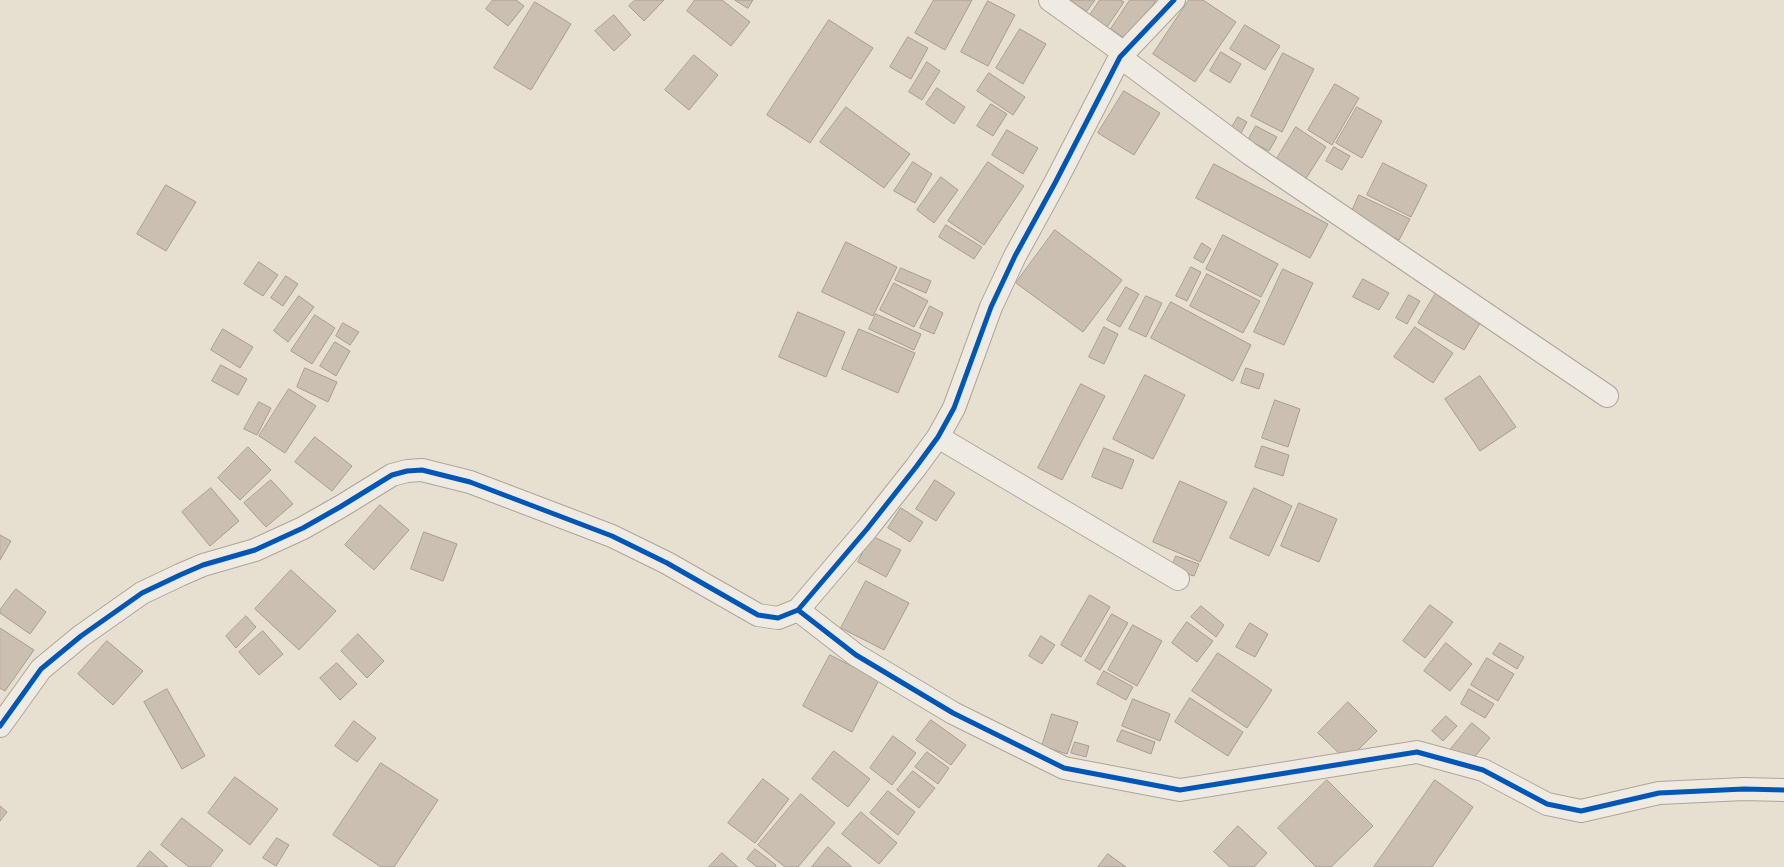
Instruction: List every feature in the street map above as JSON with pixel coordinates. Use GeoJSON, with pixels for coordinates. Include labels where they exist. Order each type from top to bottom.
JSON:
{"type":"FeatureCollection","features":[{"type":"Feature","properties":{"kind":"street"},"geometry":{"type":"LineString","coordinates":[[1050,0],[1250,154],[1607,396]]}},
{"type":"Feature","properties":{"kind":"street"},"geometry":{"type":"LineString","coordinates":[[0,726],[41,669],[76,640],[142,593],[203,565],[254,550],[268,544],[340,507],[392,475],[407,471],[422,470],[470,482],[612,536],[667,564],[758,615],[778,618],[798,610],[867,529],[938,437],[954,408],[991,307],[1015,256],[1122,55],[1174,0]]}},
{"type":"Feature","properties":{"kind":"street"},"geometry":{"type":"LineString","coordinates":[[938,437],[1178,579]]}},
{"type":"Feature","properties":{"kind":"street"},"geometry":{"type":"LineString","coordinates":[[798,610],[856,655],[953,713],[1064,768],[1180,790],[1417,752],[1483,770],[1547,804],[1581,811],[1659,793],[1744,789],[1784,790]]}},
{"type":"Feature","properties":{"kind":"building"},"geometry":{"type":"Polygon","coordinates":[[[493,0],[516,0],[524,6],[508,26],[486,9],[493,0]]]}},
{"type":"Feature","properties":{"kind":"building"},"geometry":{"type":"Polygon","coordinates":[[[635,0],[664,0],[644,21],[629,6],[635,0]]]}},
{"type":"Feature","properties":{"kind":"building"},"geometry":{"type":"Polygon","coordinates":[[[695,0],[722,0],[750,22],[731,46],[687,11],[695,0]]]}},
{"type":"Feature","properties":{"kind":"building"},"geometry":{"type":"Polygon","coordinates":[[[735,0],[753,0],[748,8],[735,0]]]}},
{"type":"Feature","properties":{"kind":"building"},"geometry":{"type":"Polygon","coordinates":[[[934,0],[972,0],[945,50],[915,33],[934,0]]]}},
{"type":"Feature","properties":{"kind":"building"},"geometry":{"type":"Polygon","coordinates":[[[1070,0],[1095,0],[1087,11],[1070,0]]]}},
{"type":"Feature","properties":{"kind":"building"},"geometry":{"type":"Polygon","coordinates":[[[1100,0],[1120,0],[1124,2],[1107,27],[1090,15],[1100,0]]]}},
{"type":"Feature","properties":{"kind":"building"},"geometry":{"type":"Polygon","coordinates":[[[1130,0],[1156,0],[1130,42],[1111,29],[1130,0]]]}},
{"type":"Feature","properties":{"kind":"building"},"geometry":{"type":"Polygon","coordinates":[[[1189,0],[1203,0],[1236,22],[1195,82],[1153,54],[1189,0]]]}},
{"type":"Feature","properties":{"kind":"building"},"geometry":{"type":"Polygon","coordinates":[[[988,1],[1015,15],[988,66],[961,52],[988,1]]]}},
{"type":"Feature","properties":{"kind":"building"},"geometry":{"type":"Polygon","coordinates":[[[535,2],[571,24],[531,90],[494,68],[535,2]]]}},
{"type":"Feature","properties":{"kind":"building"},"geometry":{"type":"Polygon","coordinates":[[[614,15],[631,35],[614,51],[595,31],[614,15]]]}},
{"type":"Feature","properties":{"kind":"building"},"geometry":{"type":"Polygon","coordinates":[[[829,20],[873,48],[810,143],[767,115],[829,20]]]}},
{"type":"Feature","properties":{"kind":"building"},"geometry":{"type":"Polygon","coordinates":[[[1245,25],[1280,46],[1265,70],[1230,49],[1245,25]]]}},
{"type":"Feature","properties":{"kind":"building"},"geometry":{"type":"Polygon","coordinates":[[[1020,29],[1046,44],[1023,84],[996,68],[1020,29]]]}},
{"type":"Feature","properties":{"kind":"building"},"geometry":{"type":"Polygon","coordinates":[[[908,37],[928,48],[911,79],[890,67],[908,37]]]}},
{"type":"Feature","properties":{"kind":"building"},"geometry":{"type":"Polygon","coordinates":[[[1221,52],[1241,64],[1230,83],[1210,71],[1221,52]]]}},
{"type":"Feature","properties":{"kind":"building"},"geometry":{"type":"Polygon","coordinates":[[[1283,53],[1314,69],[1282,132],[1251,116],[1283,53]]]}},
{"type":"Feature","properties":{"kind":"building"},"geometry":{"type":"Polygon","coordinates":[[[694,55],[718,75],[689,110],[665,90],[694,55]]]}},
{"type":"Feature","properties":{"kind":"building"},"geometry":{"type":"Polygon","coordinates":[[[927,62],[940,71],[922,100],[909,92],[927,62]]]}},
{"type":"Feature","properties":{"kind":"building"},"geometry":{"type":"Polygon","coordinates":[[[989,73],[1025,97],[1013,115],[977,91],[989,73]]]}},
{"type":"Feature","properties":{"kind":"building"},"geometry":{"type":"Polygon","coordinates":[[[1335,84],[1359,98],[1332,145],[1308,130],[1335,84]]]}},
{"type":"Feature","properties":{"kind":"building"},"geometry":{"type":"Polygon","coordinates":[[[937,88],[965,107],[954,124],[926,104],[937,88]]]}},
{"type":"Feature","properties":{"kind":"building"},"geometry":{"type":"Polygon","coordinates":[[[1124,91],[1160,113],[1134,155],[1098,133],[1124,91]]]}},
{"type":"Feature","properties":{"kind":"building"},"geometry":{"type":"Polygon","coordinates":[[[991,104],[1007,114],[993,136],[977,126],[991,104]]]}},
{"type":"Feature","properties":{"kind":"building"},"geometry":{"type":"Polygon","coordinates":[[[846,107],[910,154],[884,188],[820,142],[846,107]]]}},
{"type":"Feature","properties":{"kind":"building"},"geometry":{"type":"Polygon","coordinates":[[[1357,107],[1382,121],[1362,158],[1336,143],[1357,107]]]}},
{"type":"Feature","properties":{"kind":"building"},"geometry":{"type":"Polygon","coordinates":[[[1238,117],[1247,122],[1241,133],[1232,127],[1238,117]]]}},
{"type":"Feature","properties":{"kind":"building"},"geometry":{"type":"Polygon","coordinates":[[[1256,126],[1277,137],[1269,151],[1248,140],[1256,126]]]}},
{"type":"Feature","properties":{"kind":"building"},"geometry":{"type":"Polygon","coordinates":[[[1296,127],[1326,147],[1303,183],[1273,165],[1296,127]]]}},
{"type":"Feature","properties":{"kind":"building"},"geometry":{"type":"Polygon","coordinates":[[[1007,130],[1038,148],[1023,174],[992,155],[1007,130]]]}},
{"type":"Feature","properties":{"kind":"building"},"geometry":{"type":"Polygon","coordinates":[[[1334,147],[1350,156],[1342,170],[1326,161],[1334,147]]]}},
{"type":"Feature","properties":{"kind":"building"},"geometry":{"type":"Polygon","coordinates":[[[913,162],[932,174],[915,203],[894,191],[913,162]]]}},
{"type":"Feature","properties":{"kind":"building"},"geometry":{"type":"Polygon","coordinates":[[[988,162],[1024,186],[984,245],[948,221],[988,162]]]}},
{"type":"Feature","properties":{"kind":"building"},"geometry":{"type":"Polygon","coordinates":[[[1383,163],[1427,185],[1411,217],[1367,195],[1383,163]]]}},
{"type":"Feature","properties":{"kind":"building"},"geometry":{"type":"Polygon","coordinates":[[[1214,164],[1328,224],[1310,258],[1196,198],[1214,164]]]}},
{"type":"Feature","properties":{"kind":"building"},"geometry":{"type":"Polygon","coordinates":[[[941,177],[958,190],[934,223],[917,210],[941,177]]]}},
{"type":"Feature","properties":{"kind":"building"},"geometry":{"type":"Polygon","coordinates":[[[166,185],[196,202],[166,251],[137,234],[166,185]]]}},
{"type":"Feature","properties":{"kind":"building"},"geometry":{"type":"Polygon","coordinates":[[[1359,195],[1410,219],[1399,240],[1350,216],[1359,195]]]}},
{"type":"Feature","properties":{"kind":"building"},"geometry":{"type":"Polygon","coordinates":[[[946,225],[982,247],[974,259],[939,237],[946,225]]]}},
{"type":"Feature","properties":{"kind":"building"},"geometry":{"type":"Polygon","coordinates":[[[1055,230],[1122,280],[1083,332],[1016,283],[1055,230]]]}},
{"type":"Feature","properties":{"kind":"building"},"geometry":{"type":"Polygon","coordinates":[[[1223,235],[1278,264],[1261,297],[1206,269],[1223,235]]]}},
{"type":"Feature","properties":{"kind":"building"},"geometry":{"type":"Polygon","coordinates":[[[846,242],[897,267],[873,316],[822,292],[846,242]]]}},
{"type":"Feature","properties":{"kind":"building"},"geometry":{"type":"Polygon","coordinates":[[[1202,243],[1211,249],[1203,263],[1194,258],[1202,243]]]}},
{"type":"Feature","properties":{"kind":"building"},"geometry":{"type":"Polygon","coordinates":[[[259,262],[278,275],[263,296],[244,284],[259,262]]]}},
{"type":"Feature","properties":{"kind":"building"},"geometry":{"type":"Polygon","coordinates":[[[1191,267],[1201,272],[1187,301],[1176,296],[1191,267]]]}},
{"type":"Feature","properties":{"kind":"building"},"geometry":{"type":"Polygon","coordinates":[[[901,268],[931,281],[926,293],[895,280],[901,268]]]}},
{"type":"Feature","properties":{"kind":"building"},"geometry":{"type":"Polygon","coordinates":[[[1283,269],[1313,283],[1284,345],[1254,332],[1283,269]]]}},
{"type":"Feature","properties":{"kind":"building"},"geometry":{"type":"Polygon","coordinates":[[[1207,274],[1260,301],[1243,333],[1190,306],[1207,274]]]}},
{"type":"Feature","properties":{"kind":"building"},"geometry":{"type":"Polygon","coordinates":[[[286,276],[298,284],[283,306],[271,298],[286,276]]]}},
{"type":"Feature","properties":{"kind":"building"},"geometry":{"type":"Polygon","coordinates":[[[1363,279],[1389,293],[1379,310],[1353,297],[1363,279]]]}},
{"type":"Feature","properties":{"kind":"building"},"geometry":{"type":"Polygon","coordinates":[[[894,283],[928,301],[914,327],[880,310],[894,283]]]}},
{"type":"Feature","properties":{"kind":"building"},"geometry":{"type":"Polygon","coordinates":[[[1126,287],[1139,294],[1120,327],[1107,320],[1126,287]]]}},
{"type":"Feature","properties":{"kind":"building"},"geometry":{"type":"Polygon","coordinates":[[[1436,293],[1482,320],[1464,350],[1418,323],[1436,293]]]}},
{"type":"Feature","properties":{"kind":"building"},"geometry":{"type":"Polygon","coordinates":[[[1409,295],[1420,301],[1407,324],[1396,318],[1409,295]]]}},
{"type":"Feature","properties":{"kind":"building"},"geometry":{"type":"Polygon","coordinates":[[[299,296],[314,307],[288,342],[274,331],[299,296]]]}},
{"type":"Feature","properties":{"kind":"building"},"geometry":{"type":"Polygon","coordinates":[[[1146,296],[1162,303],[1146,337],[1129,329],[1146,296]]]}},
{"type":"Feature","properties":{"kind":"building"},"geometry":{"type":"Polygon","coordinates":[[[1171,302],[1251,345],[1233,381],[1151,338],[1171,302]]]}},
{"type":"Feature","properties":{"kind":"building"},"geometry":{"type":"Polygon","coordinates":[[[930,306],[943,313],[934,334],[920,328],[930,306]]]}},
{"type":"Feature","properties":{"kind":"building"},"geometry":{"type":"Polygon","coordinates":[[[798,312],[845,332],[826,377],[779,357],[798,312]]]}},
{"type":"Feature","properties":{"kind":"building"},"geometry":{"type":"Polygon","coordinates":[[[876,314],[921,334],[914,350],[869,329],[876,314]]]}},
{"type":"Feature","properties":{"kind":"building"},"geometry":{"type":"Polygon","coordinates":[[[315,315],[335,328],[312,364],[291,351],[315,315]]]}},
{"type":"Feature","properties":{"kind":"building"},"geometry":{"type":"Polygon","coordinates":[[[343,323],[359,332],[350,345],[336,336],[343,323]]]}},
{"type":"Feature","properties":{"kind":"building"},"geometry":{"type":"Polygon","coordinates":[[[1104,327],[1118,334],[1104,364],[1089,357],[1104,327]]]}},
{"type":"Feature","properties":{"kind":"building"},"geometry":{"type":"Polygon","coordinates":[[[1415,327],[1453,353],[1433,383],[1394,357],[1415,327]]]}},
{"type":"Feature","properties":{"kind":"building"},"geometry":{"type":"Polygon","coordinates":[[[223,329],[253,347],[240,368],[211,350],[223,329]]]}},
{"type":"Feature","properties":{"kind":"building"},"geometry":{"type":"Polygon","coordinates":[[[859,329],[915,353],[898,393],[842,369],[859,329]]]}},
{"type":"Feature","properties":{"kind":"building"},"geometry":{"type":"Polygon","coordinates":[[[335,342],[350,351],[336,376],[320,366],[335,342]]]}},
{"type":"Feature","properties":{"kind":"building"},"geometry":{"type":"Polygon","coordinates":[[[221,365],[247,379],[238,395],[212,381],[221,365]]]}},
{"type":"Feature","properties":{"kind":"building"},"geometry":{"type":"Polygon","coordinates":[[[305,368],[337,382],[328,402],[297,387],[305,368]]]}},
{"type":"Feature","properties":{"kind":"building"},"geometry":{"type":"Polygon","coordinates":[[[1246,368],[1264,374],[1259,389],[1241,383],[1246,368]]]}},
{"type":"Feature","properties":{"kind":"building"},"geometry":{"type":"Polygon","coordinates":[[[1145,375],[1185,395],[1153,459],[1113,439],[1145,375]]]}},
{"type":"Feature","properties":{"kind":"building"},"geometry":{"type":"Polygon","coordinates":[[[1480,376],[1516,427],[1480,451],[1445,399],[1480,376]]]}},
{"type":"Feature","properties":{"kind":"building"},"geometry":{"type":"Polygon","coordinates":[[[1081,384],[1105,396],[1062,480],[1038,468],[1081,384]]]}},
{"type":"Feature","properties":{"kind":"building"},"geometry":{"type":"Polygon","coordinates":[[[289,389],[316,406],[285,453],[259,436],[289,389]]]}},
{"type":"Feature","properties":{"kind":"building"},"geometry":{"type":"Polygon","coordinates":[[[1275,400],[1300,409],[1288,447],[1262,438],[1275,400]]]}},
{"type":"Feature","properties":{"kind":"building"},"geometry":{"type":"Polygon","coordinates":[[[259,402],[271,408],[257,435],[244,429],[259,402]]]}},
{"type":"Feature","properties":{"kind":"building"},"geometry":{"type":"Polygon","coordinates":[[[315,437],[352,466],[332,491],[295,462],[315,437]]]}},
{"type":"Feature","properties":{"kind":"building"},"geometry":{"type":"Polygon","coordinates":[[[1262,446],[1289,455],[1283,476],[1255,467],[1262,446]]]}},
{"type":"Feature","properties":{"kind":"building"},"geometry":{"type":"Polygon","coordinates":[[[248,447],[271,470],[240,500],[218,478],[248,447]]]}},
{"type":"Feature","properties":{"kind":"building"},"geometry":{"type":"Polygon","coordinates":[[[1104,448],[1134,460],[1122,489],[1092,477],[1104,448]]]}},
{"type":"Feature","properties":{"kind":"building"},"geometry":{"type":"Polygon","coordinates":[[[271,480],[293,504],[266,527],[244,503],[271,480]]]}},
{"type":"Feature","properties":{"kind":"building"},"geometry":{"type":"Polygon","coordinates":[[[935,480],[955,493],[936,521],[916,509],[935,480]]]}},
{"type":"Feature","properties":{"kind":"building"},"geometry":{"type":"Polygon","coordinates":[[[1180,481],[1227,502],[1200,562],[1153,542],[1180,481]]]}},
{"type":"Feature","properties":{"kind":"building"},"geometry":{"type":"Polygon","coordinates":[[[211,488],[239,521],[210,546],[182,512],[211,488]]]}},
{"type":"Feature","properties":{"kind":"building"},"geometry":{"type":"Polygon","coordinates":[[[1254,488],[1292,506],[1269,556],[1230,538],[1254,488]]]}},
{"type":"Feature","properties":{"kind":"building"},"geometry":{"type":"Polygon","coordinates":[[[1299,503],[1337,519],[1319,562],[1281,546],[1299,503]]]}},
{"type":"Feature","properties":{"kind":"building"},"geometry":{"type":"Polygon","coordinates":[[[380,505],[409,530],[374,570],[345,545],[380,505]]]}},
{"type":"Feature","properties":{"kind":"building"},"geometry":{"type":"Polygon","coordinates":[[[901,508],[923,522],[910,542],[888,528],[901,508]]]}},
{"type":"Feature","properties":{"kind":"building"},"geometry":{"type":"Polygon","coordinates":[[[424,532],[457,544],[443,581],[411,569],[424,532]]]}},
{"type":"Feature","properties":{"kind":"building"},"geometry":{"type":"Polygon","coordinates":[[[0,535],[11,541],[0,560],[0,535]]]}},
{"type":"Feature","properties":{"kind":"building"},"geometry":{"type":"Polygon","coordinates":[[[872,536],[901,550],[886,577],[858,562],[872,536]]]}},
{"type":"Feature","properties":{"kind":"building"},"geometry":{"type":"Polygon","coordinates":[[[1176,556],[1199,564],[1194,576],[1171,569],[1176,556]]]}},
{"type":"Feature","properties":{"kind":"building"},"geometry":{"type":"Polygon","coordinates":[[[291,570],[336,611],[299,650],[255,609],[291,570]]]}},
{"type":"Feature","properties":{"kind":"building"},"geometry":{"type":"Polygon","coordinates":[[[866,581],[909,603],[884,650],[841,628],[866,581]]]}},
{"type":"Feature","properties":{"kind":"building"},"geometry":{"type":"Polygon","coordinates":[[[16,589],[46,612],[30,634],[0,613],[0,610],[16,589]]]}},
{"type":"Feature","properties":{"kind":"building"},"geometry":{"type":"Polygon","coordinates":[[[1090,595],[1110,607],[1081,657],[1061,645],[1090,595]]]}},
{"type":"Feature","properties":{"kind":"building"},"geometry":{"type":"Polygon","coordinates":[[[1430,605],[1453,622],[1425,658],[1403,641],[1430,605]]]}},
{"type":"Feature","properties":{"kind":"building"},"geometry":{"type":"Polygon","coordinates":[[[1201,606],[1224,625],[1216,637],[1191,617],[1201,606]]]}},
{"type":"Feature","properties":{"kind":"building"},"geometry":{"type":"Polygon","coordinates":[[[1112,614],[1128,623],[1100,670],[1085,661],[1112,614]]]}},
{"type":"Feature","properties":{"kind":"building"},"geometry":{"type":"Polygon","coordinates":[[[246,616],[256,627],[236,648],[226,636],[246,616]]]}},
{"type":"Feature","properties":{"kind":"building"},"geometry":{"type":"Polygon","coordinates":[[[1187,622],[1213,641],[1197,662],[1172,643],[1187,622]]]}},
{"type":"Feature","properties":{"kind":"building"},"geometry":{"type":"Polygon","coordinates":[[[1250,623],[1268,634],[1255,657],[1236,647],[1250,623]]]}},
{"type":"Feature","properties":{"kind":"building"},"geometry":{"type":"Polygon","coordinates":[[[1133,625],[1162,641],[1137,686],[1108,670],[1133,625]]]}},
{"type":"Feature","properties":{"kind":"building"},"geometry":{"type":"Polygon","coordinates":[[[0,628],[34,650],[5,691],[0,688],[0,628]]]}},
{"type":"Feature","properties":{"kind":"building"},"geometry":{"type":"Polygon","coordinates":[[[263,631],[283,654],[259,675],[239,652],[263,631]]]}},
{"type":"Feature","properties":{"kind":"building"},"geometry":{"type":"Polygon","coordinates":[[[358,634],[384,661],[367,678],[341,651],[358,634]]]}},
{"type":"Feature","properties":{"kind":"building"},"geometry":{"type":"Polygon","coordinates":[[[1041,636],[1055,645],[1042,664],[1029,656],[1041,636]]]}},
{"type":"Feature","properties":{"kind":"building"},"geometry":{"type":"Polygon","coordinates":[[[107,641],[143,671],[113,705],[78,674],[107,641]]]}},
{"type":"Feature","properties":{"kind":"building"},"geometry":{"type":"Polygon","coordinates":[[[1446,643],[1472,664],[1450,691],[1424,671],[1446,643]]]}},
{"type":"Feature","properties":{"kind":"building"},"geometry":{"type":"Polygon","coordinates":[[[1500,643],[1524,657],[1517,669],[1493,654],[1500,643]]]}},
{"type":"Feature","properties":{"kind":"building"},"geometry":{"type":"Polygon","coordinates":[[[1218,653],[1272,690],[1247,728],[1192,691],[1218,653]]]}},
{"type":"Feature","properties":{"kind":"building"},"geometry":{"type":"Polygon","coordinates":[[[830,655],[879,680],[852,732],[803,706],[830,655]]]}},
{"type":"Feature","properties":{"kind":"building"},"geometry":{"type":"Polygon","coordinates":[[[1487,658],[1514,674],[1498,701],[1471,685],[1487,658]]]}},
{"type":"Feature","properties":{"kind":"building"},"geometry":{"type":"Polygon","coordinates":[[[337,663],[357,684],[340,700],[320,678],[337,663]]]}},
{"type":"Feature","properties":{"kind":"building"},"geometry":{"type":"Polygon","coordinates":[[[1104,671],[1133,687],[1126,700],[1097,684],[1104,671]]]}},
{"type":"Feature","properties":{"kind":"building"},"geometry":{"type":"Polygon","coordinates":[[[167,689],[205,756],[182,769],[144,702],[167,689]]]}},
{"type":"Feature","properties":{"kind":"building"},"geometry":{"type":"Polygon","coordinates":[[[1469,689],[1494,704],[1485,718],[1461,704],[1469,689]]]}},
{"type":"Feature","properties":{"kind":"building"},"geometry":{"type":"Polygon","coordinates":[[[1190,698],[1243,732],[1228,756],[1175,722],[1190,698]]]}},
{"type":"Feature","properties":{"kind":"building"},"geometry":{"type":"Polygon","coordinates":[[[1133,699],[1170,714],[1160,741],[1122,726],[1133,699]]]}},
{"type":"Feature","properties":{"kind":"building"},"geometry":{"type":"Polygon","coordinates":[[[1348,702],[1377,731],[1347,761],[1318,733],[1348,702]]]}},
{"type":"Feature","properties":{"kind":"building"},"geometry":{"type":"Polygon","coordinates":[[[1052,714],[1078,722],[1067,754],[1042,746],[1052,714]]]}},
{"type":"Feature","properties":{"kind":"building"},"geometry":{"type":"Polygon","coordinates":[[[1446,716],[1457,726],[1443,741],[1432,731],[1446,716]]]}},
{"type":"Feature","properties":{"kind":"building"},"geometry":{"type":"Polygon","coordinates":[[[931,720],[966,745],[951,765],[916,740],[931,720]]]}},
{"type":"Feature","properties":{"kind":"building"},"geometry":{"type":"Polygon","coordinates":[[[354,721],[376,738],[357,762],[335,746],[354,721]]]}},
{"type":"Feature","properties":{"kind":"building"},"geometry":{"type":"Polygon","coordinates":[[[1472,723],[1490,738],[1468,765],[1450,750],[1472,723]]]}},
{"type":"Feature","properties":{"kind":"building"},"geometry":{"type":"Polygon","coordinates":[[[1122,730],[1155,742],[1151,754],[1117,741],[1122,730]]]}},
{"type":"Feature","properties":{"kind":"building"},"geometry":{"type":"Polygon","coordinates":[[[893,736],[916,753],[892,785],[870,768],[893,736]]]}},
{"type":"Feature","properties":{"kind":"building"},"geometry":{"type":"Polygon","coordinates":[[[1075,742],[1089,746],[1086,757],[1071,753],[1075,742]]]}},
{"type":"Feature","properties":{"kind":"building"},"geometry":{"type":"Polygon","coordinates":[[[834,751],[870,779],[848,807],[812,779],[834,751]]]}},
{"type":"Feature","properties":{"kind":"building"},"geometry":{"type":"Polygon","coordinates":[[[927,752],[949,768],[938,784],[915,767],[927,752]]]}},
{"type":"Feature","properties":{"kind":"building"},"geometry":{"type":"Polygon","coordinates":[[[381,763],[438,800],[394,867],[381,867],[333,835],[381,763]]]}},
{"type":"Feature","properties":{"kind":"building"},"geometry":{"type":"Polygon","coordinates":[[[913,771],[935,788],[919,808],[897,790],[913,771]]]}},
{"type":"Feature","properties":{"kind":"building"},"geometry":{"type":"Polygon","coordinates":[[[235,777],[278,809],[250,845],[208,813],[235,777]]]}},
{"type":"Feature","properties":{"kind":"building"},"geometry":{"type":"Polygon","coordinates":[[[763,779],[789,799],[755,843],[728,823],[763,779]]]}},
{"type":"Feature","properties":{"kind":"building"},"geometry":{"type":"Polygon","coordinates":[[[1327,780],[1373,826],[1331,867],[1316,867],[1278,828],[1327,780]]]}},
{"type":"Feature","properties":{"kind":"building"},"geometry":{"type":"Polygon","coordinates":[[[1435,780],[1473,807],[1432,867],[1374,867],[1435,780]]]}},
{"type":"Feature","properties":{"kind":"building"},"geometry":{"type":"Polygon","coordinates":[[[888,791],[915,812],[898,835],[870,813],[888,791]]]}},
{"type":"Feature","properties":{"kind":"building"},"geometry":{"type":"Polygon","coordinates":[[[801,794],[835,823],[798,867],[785,867],[758,845],[801,794]]]}},
{"type":"Feature","properties":{"kind":"building"},"geometry":{"type":"Polygon","coordinates":[[[0,806],[7,812],[0,821],[0,806]]]}},
{"type":"Feature","properties":{"kind":"building"},"geometry":{"type":"Polygon","coordinates":[[[861,812],[897,843],[879,864],[842,834],[861,812]]]}},
{"type":"Feature","properties":{"kind":"building"},"geometry":{"type":"Polygon","coordinates":[[[182,818],[223,850],[210,867],[189,867],[161,845],[182,818]]]}},
{"type":"Feature","properties":{"kind":"building"},"geometry":{"type":"Polygon","coordinates":[[[1238,826],[1267,853],[1254,867],[1230,867],[1214,852],[1238,826]]]}},
{"type":"Feature","properties":{"kind":"building"},"geometry":{"type":"Polygon","coordinates":[[[277,838],[289,845],[276,866],[263,858],[277,838]]]}},
{"type":"Feature","properties":{"kind":"building"},"geometry":{"type":"Polygon","coordinates":[[[828,847],[852,867],[812,867],[828,847]]]}},
{"type":"Feature","properties":{"kind":"building"},"geometry":{"type":"Polygon","coordinates":[[[755,849],[776,865],[775,867],[757,867],[747,859],[755,849]]]}},
{"type":"Feature","properties":{"kind":"building"},"geometry":{"type":"Polygon","coordinates":[[[150,851],[168,867],[137,867],[150,851]]]}},
{"type":"Feature","properties":{"kind":"building"},"geometry":{"type":"Polygon","coordinates":[[[722,853],[738,867],[709,867],[722,853]]]}},
{"type":"Feature","properties":{"kind":"building"},"geometry":{"type":"Polygon","coordinates":[[[1108,854],[1126,867],[1098,867],[1108,854]]]}},
{"type":"Feature","properties":{"kind":"cycle path"},"geometry":{"type":"LineString","coordinates":[[0,726],[41,669],[81,636],[142,593],[203,565],[255,550],[303,528],[392,475],[407,471],[422,470],[470,482],[612,536],[667,563],[758,615],[778,618],[798,610],[867,529],[938,437],[954,408],[991,307],[1015,256],[1055,183],[1120,57],[1174,0]]}},
{"type":"Feature","properties":{"kind":"cycle path"},"geometry":{"type":"LineString","coordinates":[[798,610],[856,655],[953,713],[1064,768],[1180,790],[1417,752],[1483,770],[1547,804],[1581,811],[1659,793],[1744,789],[1784,790]]}}]}
